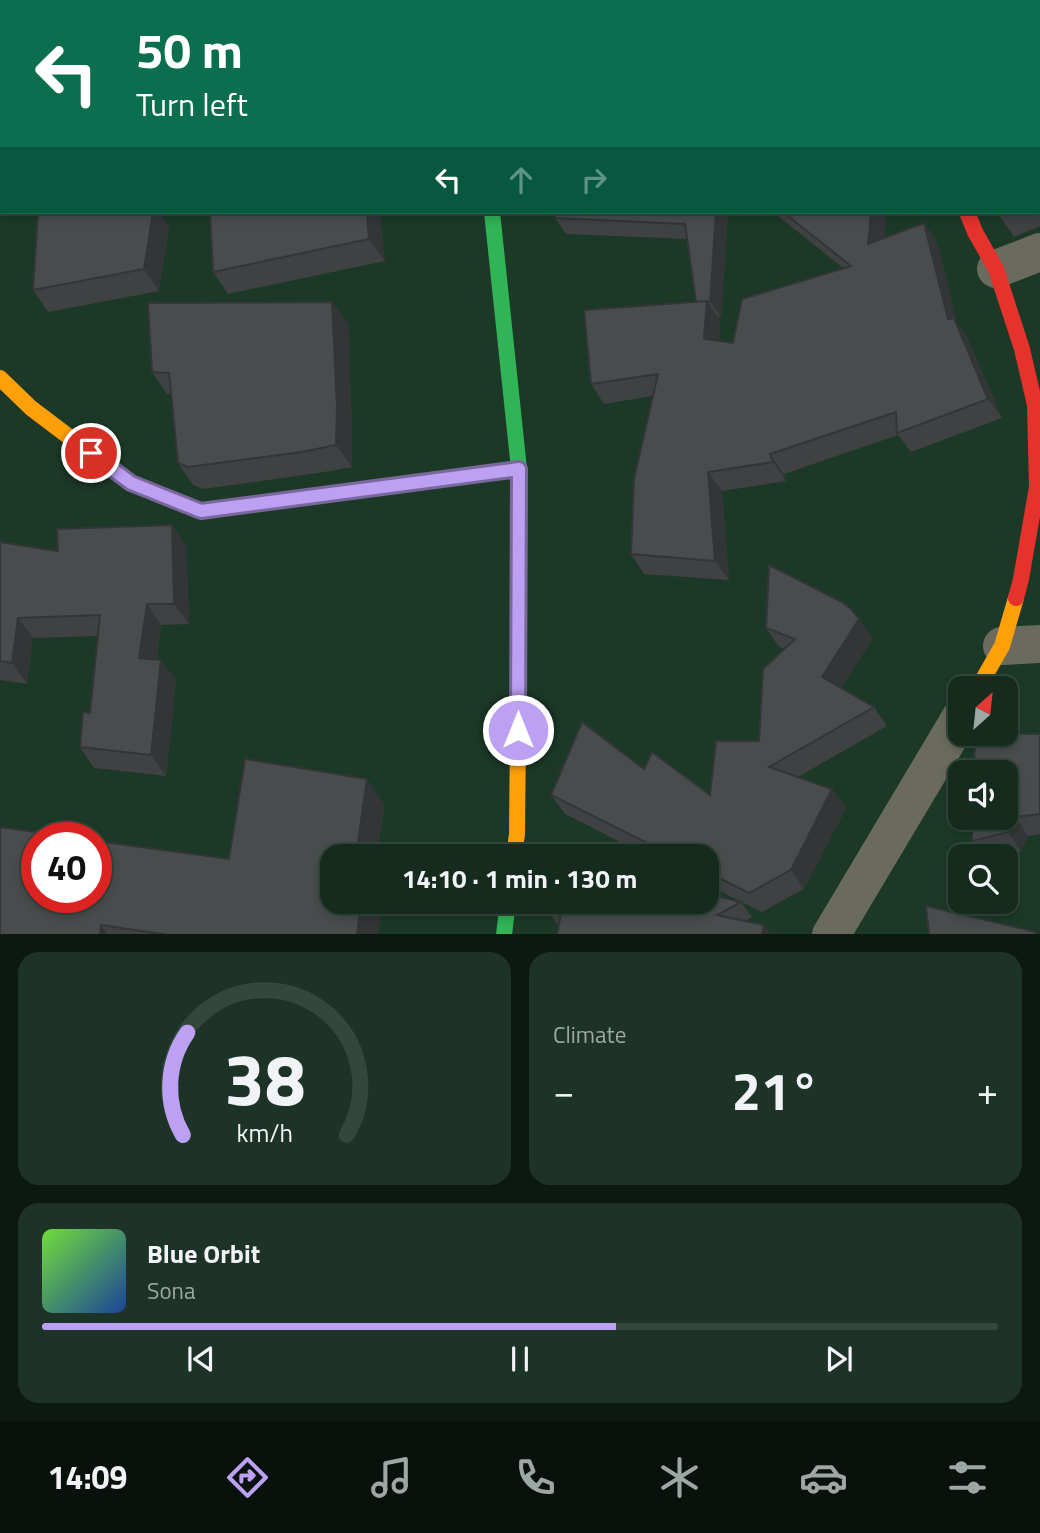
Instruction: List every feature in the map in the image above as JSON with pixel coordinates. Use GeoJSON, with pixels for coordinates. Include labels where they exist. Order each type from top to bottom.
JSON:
{"type":"FeatureCollection","features":[{"type":"Feature","properties":{"kind":"street"},"geometry":{"type":"LineString","coordinates":[[492,214],[519,469],[515,844]]}},
{"type":"Feature","properties":{"kind":"street"},"geometry":{"type":"LineString","coordinates":[[968,214],[996,269],[1022,349],[1035,405],[1037,487],[1021,579],[1002,646],[985,676]]}},
{"type":"Feature","properties":{"kind":"street"},"geometry":{"type":"LineString","coordinates":[[996,269],[1040,252]]}},
{"type":"Feature","properties":{"kind":"street"},"geometry":{"type":"LineString","coordinates":[[0,378],[31,408],[131,483],[201,511],[519,469]]}},
{"type":"Feature","properties":{"kind":"street"},"geometry":{"type":"LineString","coordinates":[[1002,646],[1040,644]]}},
{"type":"Feature","properties":{"kind":"street"},"geometry":{"type":"LineString","coordinates":[[831,934],[948,739]]}},
{"type":"Feature","properties":{"kind":"street"},"geometry":{"type":"LineString","coordinates":[[504,934],[506,914]]}},
{"type":"Feature","properties":{"kind":"building"},"geometry":{"type":"Polygon","coordinates":[[[38,214],[153,214],[144,269],[33,290],[38,214]]]}},
{"type":"Feature","properties":{"kind":"building"},"geometry":{"type":"Polygon","coordinates":[[[210,214],[367,214],[369,239],[213,272],[210,214]]]}},
{"type":"Feature","properties":{"kind":"building"},"geometry":{"type":"Polygon","coordinates":[[[555,214],[716,214],[710,302],[696,302],[685,224],[555,218],[555,214]]]}},
{"type":"Feature","properties":{"kind":"building"},"geometry":{"type":"Polygon","coordinates":[[[786,214],[871,214],[868,244],[924,223],[948,319],[954,318],[988,399],[897,433],[896,412],[770,454],[773,462],[708,472],[715,561],[631,554],[634,479],[658,374],[591,384],[584,310],[707,301],[704,339],[733,343],[742,299],[851,266],[786,214]]]}},
{"type":"Feature","properties":{"kind":"building"},"geometry":{"type":"Polygon","coordinates":[[[332,302],[336,445],[188,467],[178,463],[169,373],[152,372],[148,303],[332,302]]]}},
{"type":"Feature","properties":{"kind":"building"},"geometry":{"type":"Polygon","coordinates":[[[172,525],[174,604],[147,604],[139,658],[161,660],[151,755],[80,747],[83,712],[90,713],[100,615],[18,618],[12,663],[0,661],[0,542],[58,551],[57,529],[172,525]]]}},
{"type":"Feature","properties":{"kind":"building"},"geometry":{"type":"Polygon","coordinates":[[[769,565],[842,602],[859,619],[822,677],[874,707],[769,767],[832,789],[791,870],[749,893],[719,878],[719,844],[649,844],[551,795],[582,722],[644,769],[652,752],[710,795],[716,741],[759,741],[763,669],[795,639],[766,628],[769,565]]]}},
{"type":"Feature","properties":{"kind":"building"},"geometry":{"type":"Polygon","coordinates":[[[1018,734],[1040,734],[1040,814],[1018,817],[1018,760],[974,760],[975,746],[1018,746],[1018,734]]]}},
{"type":"Feature","properties":{"kind":"building"},"geometry":{"type":"Polygon","coordinates":[[[245,759],[367,779],[358,844],[320,844],[320,914],[359,914],[357,934],[161,934],[101,925],[100,934],[0,934],[0,827],[21,830],[21,913],[112,913],[112,843],[229,859],[245,759]]]}},
{"type":"Feature","properties":{"kind":"building"},"geometry":{"type":"Polygon","coordinates":[[[972,830],[1009,830],[1008,832],[972,841],[972,830]]]}},
{"type":"Feature","properties":{"kind":"building"},"geometry":{"type":"Polygon","coordinates":[[[719,897],[741,902],[719,914],[719,897]]]}},
{"type":"Feature","properties":{"kind":"building"},"geometry":{"type":"Polygon","coordinates":[[[926,906],[948,911],[948,914],[960,914],[1036,932],[929,934],[926,906]]]}},
{"type":"Feature","properties":{"kind":"building"},"geometry":{"type":"Polygon","coordinates":[[[561,914],[719,914],[764,925],[762,934],[557,934],[561,914]]]}},
{"type":"Feature","properties":{"kind":"traffic: fast"},"geometry":{"type":"LineString","coordinates":[[492,214],[519,469],[518,727]]}},
{"type":"Feature","properties":{"kind":"traffic: fast"},"geometry":{"type":"LineString","coordinates":[[504,934],[506,914]]}},
{"type":"Feature","properties":{"kind":"traffic: slow"},"geometry":{"type":"LineString","coordinates":[[0,378],[31,408],[130,483],[200,511],[405,484]]}},
{"type":"Feature","properties":{"kind":"traffic: slow"},"geometry":{"type":"LineString","coordinates":[[985,676],[1002,646],[1016,598]]}},
{"type":"Feature","properties":{"kind":"traffic: slow"},"geometry":{"type":"LineString","coordinates":[[516,844],[518,727]]}},
{"type":"Feature","properties":{"kind":"traffic: jam"},"geometry":{"type":"LineString","coordinates":[[968,214],[996,269],[1022,349],[1035,405],[1037,487],[1016,598]]}},
{"type":"Feature","properties":{"kind":"traffic: jam"},"geometry":{"type":"LineString","coordinates":[[405,484],[519,469]]}},
{"type":"Feature","properties":{"kind":"route"},"geometry":{"type":"LineString","coordinates":[[91,453],[131,483],[201,511],[519,469],[518,730]]}}]}
